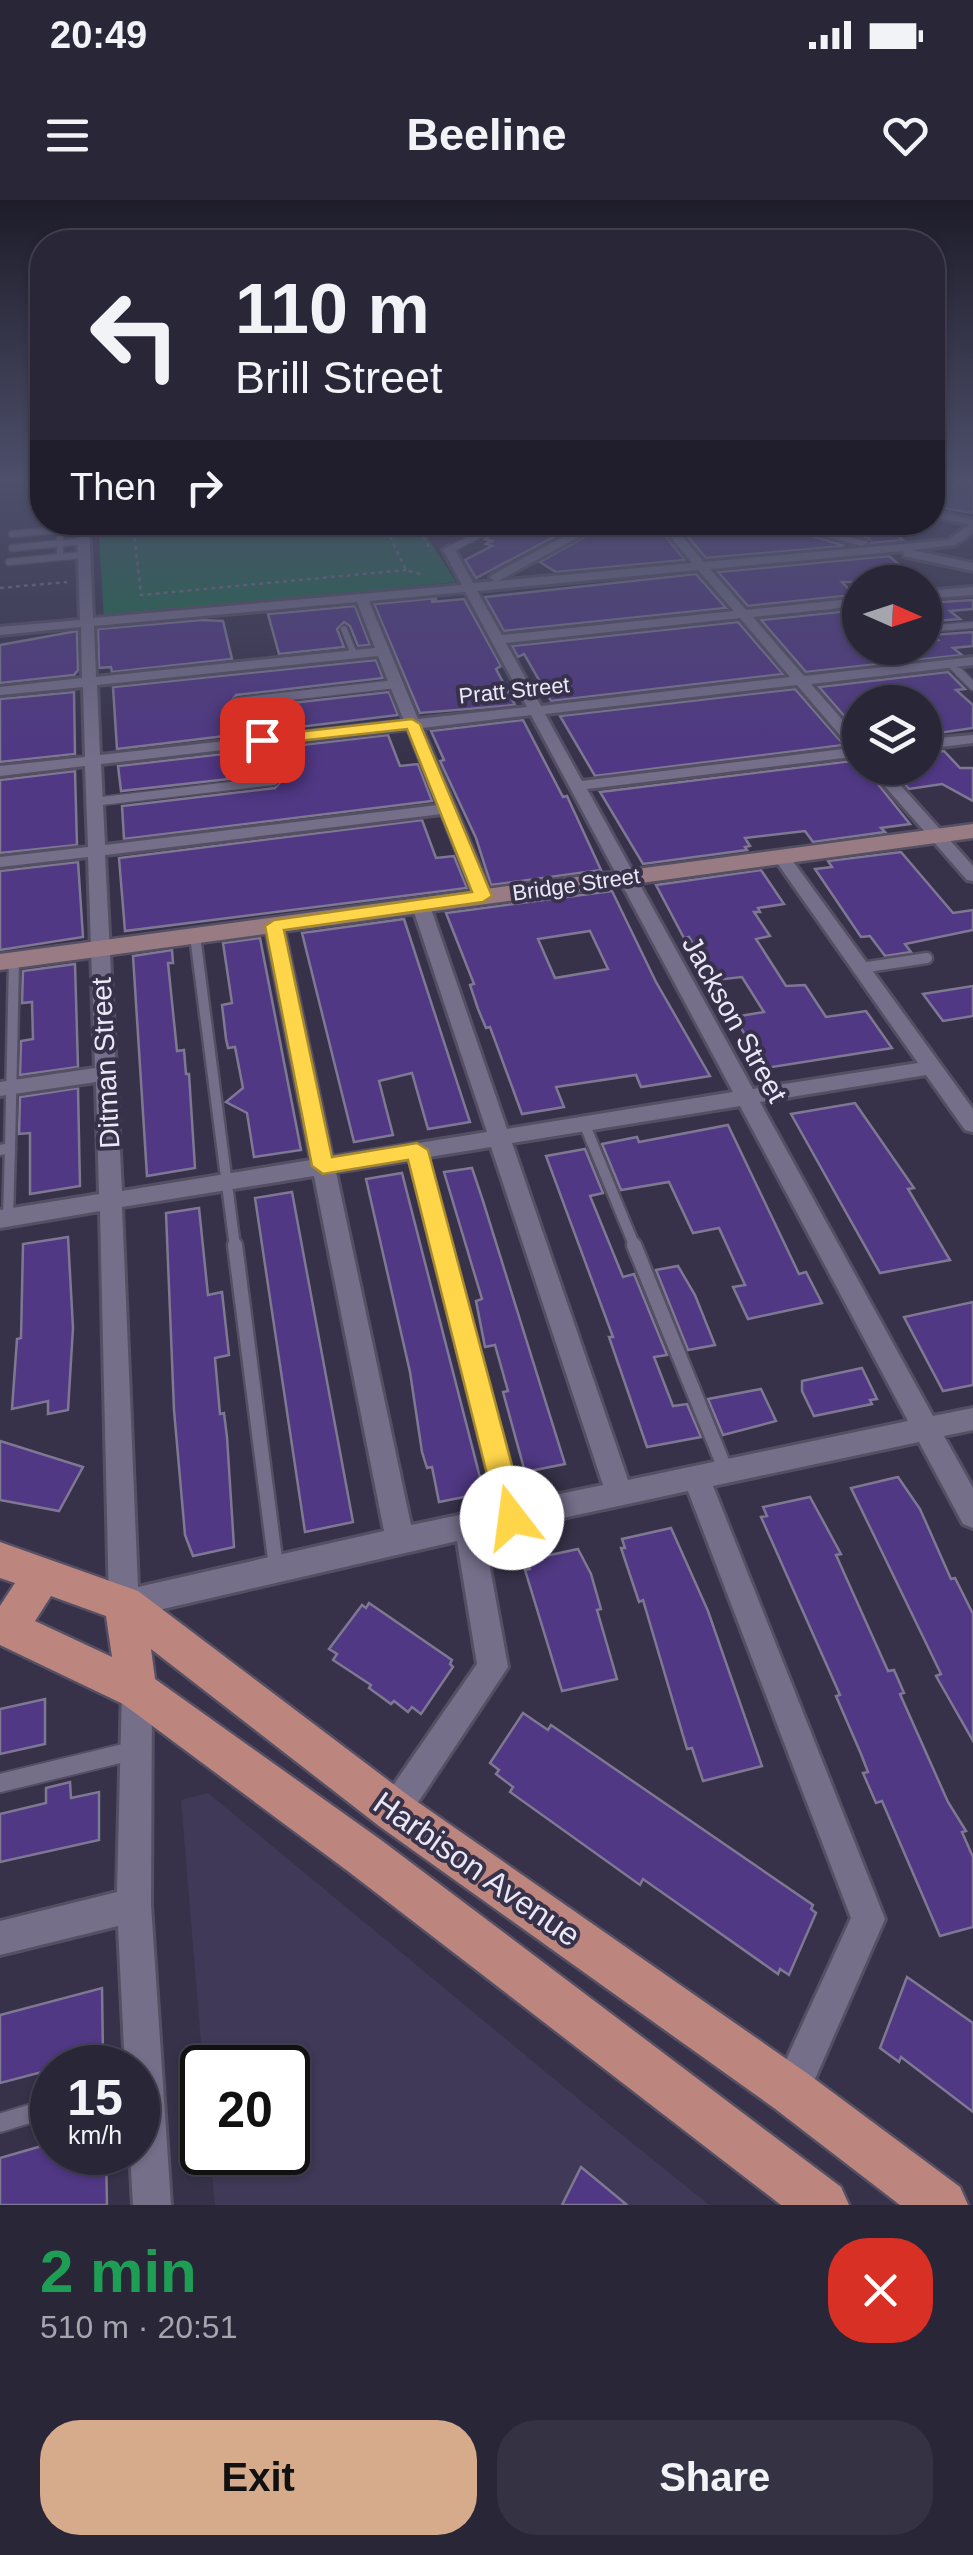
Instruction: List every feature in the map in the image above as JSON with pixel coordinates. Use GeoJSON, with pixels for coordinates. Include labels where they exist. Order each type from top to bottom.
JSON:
{"type":"FeatureCollection","features":[{"type":"Feature","properties":{"kind":"main road","name":"Bridge Street"},"geometry":{"type":"LineString","coordinates":[[7,962],[972,832]]}},
{"type":"Feature","properties":{"kind":"main road","name":"Harbison Avenue"},"geometry":{"type":"LineString","coordinates":[[0,1560],[124,1604],[394,1810],[791,2091],[942,2205]]}},
{"type":"Feature","properties":{"kind":"main road"},"geometry":{"type":"LineString","coordinates":[[3,1627],[44,1573]]}},
{"type":"Feature","properties":{"kind":"main road"},"geometry":{"type":"LineString","coordinates":[[124,1604],[137,1690]]}},
{"type":"Feature","properties":{"kind":"main road","name":"Harbison Avenue"},"geometry":{"type":"LineString","coordinates":[[3,1627],[137,1690],[365,1856],[823,2205]]}},
{"type":"Feature","properties":{"kind":"street","name":"Ditman Street"},"geometry":{"type":"LineString","coordinates":[[85,575],[98,950],[113,1199],[124,1604]]}},
{"type":"Feature","properties":{"kind":"street","name":"Jackson Street"},"geometry":{"type":"LineString","coordinates":[[462,575],[973,1515]]}},
{"type":"Feature","properties":{"kind":"street"},"geometry":{"type":"LineString","coordinates":[[469,588],[503,575]]}},
{"type":"Feature","properties":{"kind":"street"},"geometry":{"type":"LineString","coordinates":[[0,631],[604,575]]}},
{"type":"Feature","properties":{"kind":"street"},"geometry":{"type":"LineString","coordinates":[[708,575],[842,729]]}},
{"type":"Feature","properties":{"kind":"street"},"geometry":{"type":"LineString","coordinates":[[942,594],[973,590]]}},
{"type":"Feature","properties":{"kind":"street"},"geometry":{"type":"LineString","coordinates":[[361,598],[483,896]]}},
{"type":"Feature","properties":{"kind":"street"},"geometry":{"type":"LineString","coordinates":[[497,640],[842,604]]}},
{"type":"Feature","properties":{"kind":"street"},"geometry":{"type":"LineString","coordinates":[[0,691],[382,651]]}},
{"type":"Feature","properties":{"kind":"street","name":"Pratt Street"},"geometry":{"type":"LineString","coordinates":[[0,771],[973,660]]}},
{"type":"Feature","properties":{"kind":"street"},"geometry":{"type":"LineString","coordinates":[[942,742],[973,739]]}},
{"type":"Feature","properties":{"kind":"street"},"geometry":{"type":"LineString","coordinates":[[577,786],[842,752]]}},
{"type":"Feature","properties":{"kind":"street"},"geometry":{"type":"LineString","coordinates":[[892,785],[973,876]]}},
{"type":"Feature","properties":{"kind":"street"},"geometry":{"type":"LineString","coordinates":[[0,862],[447,809]]}},
{"type":"Feature","properties":{"kind":"street"},"geometry":{"type":"LineString","coordinates":[[782,857],[973,1125]]}},
{"type":"Feature","properties":{"kind":"street"},"geometry":{"type":"LineString","coordinates":[[422,906],[619,1493]]}},
{"type":"Feature","properties":{"kind":"street"},"geometry":{"type":"LineString","coordinates":[[274,926],[400,1540]]}},
{"type":"Feature","properties":{"kind":"street"},"geometry":{"type":"LineString","coordinates":[[4,1218],[932,1067]]}},
{"type":"Feature","properties":{"kind":"street"},"geometry":{"type":"LineString","coordinates":[[5,1089],[105,1074]]}},
{"type":"Feature","properties":{"kind":"street"},"geometry":{"type":"LineString","coordinates":[[124,1604],[400,1540],[973,1419]]}},
{"type":"Feature","properties":{"kind":"street"},"geometry":{"type":"LineString","coordinates":[[712,1476],[868,1919],[791,2091]]}},
{"type":"Feature","properties":{"kind":"street"},"geometry":{"type":"LineString","coordinates":[[394,1810],[493,1668],[470,1528]]}},
{"type":"Feature","properties":{"kind":"street"},"geometry":{"type":"LineString","coordinates":[[137,1690],[134,1905],[140,2045]]}},
{"type":"Feature","properties":{"kind":"street"},"geometry":{"type":"LineString","coordinates":[[0,1938],[134,1905]]}},
{"type":"Feature","properties":{"kind":"street"},"geometry":{"type":"LineString","coordinates":[[149,2175],[152,2205]]}},
{"type":"Feature","properties":{"kind":"lane"},"geometry":{"type":"LineString","coordinates":[[942,628],[973,625]]}},
{"type":"Feature","properties":{"kind":"lane"},"geometry":{"type":"LineString","coordinates":[[344,630],[354,654]]}},
{"type":"Feature","properties":{"kind":"lane"},"geometry":{"type":"LineString","coordinates":[[949,663],[973,686]]}},
{"type":"Feature","properties":{"kind":"lane"},"geometry":{"type":"LineString","coordinates":[[237,702],[396,684]]}},
{"type":"Feature","properties":{"kind":"lane"},"geometry":{"type":"LineString","coordinates":[[93,802],[274,781]]}},
{"type":"Feature","properties":{"kind":"lane"},"geometry":{"type":"LineString","coordinates":[[195,936],[277,1569]]}},
{"type":"Feature","properties":{"kind":"lane"},"geometry":{"type":"LineString","coordinates":[[861,968],[926,958]]}},
{"type":"Feature","properties":{"kind":"lane"},"geometry":{"type":"LineString","coordinates":[[4,1218],[7,962]]}},
{"type":"Feature","properties":{"kind":"lane"},"geometry":{"type":"LineString","coordinates":[[584,1123],[712,1476]]}},
{"type":"Feature","properties":{"kind":"lane"},"geometry":{"type":"LineString","coordinates":[[417,1150],[512,1518]]}},
{"type":"Feature","properties":{"kind":"lane"},"geometry":{"type":"LineString","coordinates":[[0,1783],[136,1750]]}},
{"type":"Feature","properties":{"kind":"lane"},"geometry":{"type":"LineString","coordinates":[[0,2123],[30,2114]]}},
{"type":"Feature","properties":{"kind":"path"},"geometry":{"type":"LineString","coordinates":[[139,575],[141,595],[358,575]]}},
{"type":"Feature","properties":{"kind":"path"},"geometry":{"type":"LineString","coordinates":[[423,575],[436,578]]}},
{"type":"Feature","properties":{"kind":"path"},"geometry":{"type":"LineString","coordinates":[[0,588],[85,580]]}},
{"type":"Feature","properties":{"kind":"shaded area"},"geometry":{"type":"Polygon","coordinates":[[[208,1793],[709,2205],[215,2205],[212,2175],[310,2175],[310,2045],[201,2045],[181,1800],[208,1793]]]}},
{"type":"Feature","properties":{"kind":"green space"},"geometry":{"type":"Polygon","coordinates":[[[101,575],[451,575],[456,582],[104,618],[101,575]]]}},
{"type":"Feature","properties":{"kind":"building"},"geometry":{"type":"Polygon","coordinates":[[[696,575],[726,608],[504,631],[485,597],[696,575]]]}},
{"type":"Feature","properties":{"kind":"building"},"geometry":{"type":"Polygon","coordinates":[[[720,575],[842,575],[842,596],[748,606],[720,575]]]}},
{"type":"Feature","properties":{"kind":"building"},"geometry":{"type":"Polygon","coordinates":[[[437,598],[431,602],[464,599],[501,666],[496,669],[515,705],[420,713],[374,604],[437,598]]]}},
{"type":"Feature","properties":{"kind":"building"},"geometry":{"type":"Polygon","coordinates":[[[973,600],[973,609],[950,611],[960,619],[942,621],[942,602],[973,600]]]}},
{"type":"Feature","properties":{"kind":"building"},"geometry":{"type":"Polygon","coordinates":[[[355,606],[370,645],[358,646],[350,626],[344,622],[337,629],[344,647],[279,654],[268,614],[355,606]]]}},
{"type":"Feature","properties":{"kind":"building"},"geometry":{"type":"Polygon","coordinates":[[[842,612],[842,665],[870,665],[806,672],[761,620],[842,612]]]}},
{"type":"Feature","properties":{"kind":"building"},"geometry":{"type":"Polygon","coordinates":[[[223,621],[232,659],[112,672],[111,667],[99,668],[98,629],[223,621]]]}},
{"type":"Feature","properties":{"kind":"building"},"geometry":{"type":"Polygon","coordinates":[[[738,622],[783,674],[551,701],[524,654],[518,657],[512,646],[738,622]]]}},
{"type":"Feature","properties":{"kind":"building"},"geometry":{"type":"Polygon","coordinates":[[[77,631],[78,670],[74,675],[0,683],[0,645],[77,631]]]}},
{"type":"Feature","properties":{"kind":"building"},"geometry":{"type":"Polygon","coordinates":[[[973,632],[973,646],[953,648],[962,655],[942,657],[942,634],[973,632]]]}},
{"type":"Feature","properties":{"kind":"building"},"geometry":{"type":"Polygon","coordinates":[[[376,660],[383,678],[236,695],[230,704],[238,709],[389,692],[398,715],[117,749],[113,687],[376,660]]]}},
{"type":"Feature","properties":{"kind":"building"},"geometry":{"type":"Polygon","coordinates":[[[948,672],[965,689],[956,690],[973,705],[973,728],[942,733],[942,685],[842,685],[842,713],[819,687],[948,672]]]}},
{"type":"Feature","properties":{"kind":"building"},"geometry":{"type":"Polygon","coordinates":[[[795,689],[842,745],[595,776],[560,716],[795,689]]]}},
{"type":"Feature","properties":{"kind":"building"},"geometry":{"type":"Polygon","coordinates":[[[74,692],[75,754],[0,762],[0,699],[74,692]]]}},
{"type":"Feature","properties":{"kind":"building"},"geometry":{"type":"Polygon","coordinates":[[[523,720],[563,797],[567,796],[601,870],[491,885],[476,838],[440,761],[444,760],[431,731],[523,720]]]}},
{"type":"Feature","properties":{"kind":"building"},"geometry":{"type":"Polygon","coordinates":[[[388,735],[400,766],[418,764],[432,801],[124,839],[122,806],[275,788],[281,781],[273,774],[121,791],[118,766],[388,735]]]}},
{"type":"Feature","properties":{"kind":"building"},"geometry":{"type":"Polygon","coordinates":[[[942,751],[960,768],[973,768],[973,801],[942,784],[942,751]]]}},
{"type":"Feature","properties":{"kind":"building"},"geometry":{"type":"Polygon","coordinates":[[[842,762],[842,785],[879,785],[910,824],[881,828],[885,832],[813,842],[805,831],[745,838],[750,846],[745,847],[747,850],[643,864],[600,792],[842,762]]]}},
{"type":"Feature","properties":{"kind":"building"},"geometry":{"type":"Polygon","coordinates":[[[75,771],[77,845],[0,853],[0,780],[75,771]]]}},
{"type":"Feature","properties":{"kind":"building"},"geometry":{"type":"Polygon","coordinates":[[[422,820],[436,858],[454,856],[467,888],[125,931],[119,858],[422,820]]]}},
{"type":"Feature","properties":{"kind":"building"},"geometry":{"type":"Polygon","coordinates":[[[901,852],[953,913],[973,910],[973,930],[905,944],[911,952],[885,956],[870,936],[861,937],[815,869],[832,867],[828,861],[901,852]]]}},
{"type":"Feature","properties":{"kind":"building"},"geometry":{"type":"Polygon","coordinates":[[[78,862],[83,937],[0,950],[0,871],[78,862]]]}},
{"type":"Feature","properties":{"kind":"building"},"geometry":{"type":"Polygon","coordinates":[[[761,870],[784,904],[754,912],[770,936],[756,939],[786,986],[805,985],[826,1017],[866,1011],[892,1048],[766,1068],[734,1017],[764,1012],[742,977],[715,980],[689,937],[684,938],[656,885],[761,870]]]}},
{"type":"Feature","properties":{"kind":"building"},"geometry":{"type":"Polygon","coordinates":[[[612,891],[656,982],[710,1076],[641,1087],[636,1075],[556,1087],[564,1107],[522,1114],[490,1027],[486,1028],[478,1009],[470,985],[474,984],[446,913],[612,891]],[[590,931],[538,939],[555,978],[608,969],[590,931]]]}},
{"type":"Feature","properties":{"kind":"building"},"geometry":{"type":"Polygon","coordinates":[[[404,919],[470,1122],[428,1129],[412,1073],[379,1081],[393,1135],[354,1142],[302,933],[404,919]]]}},
{"type":"Feature","properties":{"kind":"building"},"geometry":{"type":"Polygon","coordinates":[[[260,938],[301,1150],[254,1157],[247,1113],[226,1102],[243,1088],[235,1047],[228,1048],[226,1039],[222,1005],[232,1003],[223,943],[260,938]]]}},
{"type":"Feature","properties":{"kind":"building"},"geometry":{"type":"Polygon","coordinates":[[[172,950],[173,963],[168,963],[177,1051],[184,1050],[189,1074],[195,1168],[147,1176],[133,956],[172,950]]]}},
{"type":"Feature","properties":{"kind":"building"},"geometry":{"type":"Polygon","coordinates":[[[75,964],[78,1067],[20,1075],[21,1041],[33,1039],[32,1002],[22,1003],[23,971],[75,964]]]}},
{"type":"Feature","properties":{"kind":"building"},"geometry":{"type":"Polygon","coordinates":[[[973,986],[973,1016],[943,1021],[923,994],[973,986]]]}},
{"type":"Feature","properties":{"kind":"building"},"geometry":{"type":"Polygon","coordinates":[[[78,1088],[80,1186],[30,1194],[30,1133],[19,1134],[20,1097],[78,1088]]]}},
{"type":"Feature","properties":{"kind":"building"},"geometry":{"type":"Polygon","coordinates":[[[855,1103],[914,1188],[908,1189],[950,1260],[880,1273],[791,1114],[855,1103]]]}},
{"type":"Feature","properties":{"kind":"building"},"geometry":{"type":"Polygon","coordinates":[[[728,1125],[799,1274],[806,1272],[822,1303],[748,1319],[733,1287],[745,1285],[719,1228],[693,1233],[669,1182],[621,1190],[602,1144],[637,1137],[639,1142],[728,1125]]]}},
{"type":"Feature","properties":{"kind":"building"},"geometry":{"type":"Polygon","coordinates":[[[585,1149],[603,1193],[590,1196],[623,1277],[634,1274],[667,1355],[654,1357],[673,1406],[687,1404],[701,1437],[647,1447],[609,1337],[613,1337],[546,1156],[585,1149]]]}},
{"type":"Feature","properties":{"kind":"building"},"geometry":{"type":"Polygon","coordinates":[[[472,1168],[565,1464],[525,1472],[503,1392],[508,1391],[495,1345],[485,1347],[476,1301],[482,1299],[444,1172],[472,1168]]]}},
{"type":"Feature","properties":{"kind":"building"},"geometry":{"type":"Polygon","coordinates":[[[402,1173],[484,1493],[439,1502],[432,1467],[427,1468],[422,1452],[410,1372],[366,1179],[402,1173]]]}},
{"type":"Feature","properties":{"kind":"building"},"geometry":{"type":"Polygon","coordinates":[[[292,1192],[353,1522],[305,1532],[255,1198],[292,1192]]]}},
{"type":"Feature","properties":{"kind":"building"},"geometry":{"type":"Polygon","coordinates":[[[199,1208],[208,1295],[222,1292],[229,1355],[215,1358],[220,1414],[224,1413],[227,1437],[234,1547],[193,1556],[185,1535],[174,1410],[166,1213],[199,1208]]]}},
{"type":"Feature","properties":{"kind":"building"},"geometry":{"type":"Polygon","coordinates":[[[68,1237],[73,1328],[68,1410],[48,1414],[48,1401],[12,1409],[17,1339],[21,1338],[23,1244],[68,1237]]]}},
{"type":"Feature","properties":{"kind":"building"},"geometry":{"type":"Polygon","coordinates":[[[678,1266],[695,1295],[715,1345],[688,1350],[656,1270],[678,1266]]]}},
{"type":"Feature","properties":{"kind":"building"},"geometry":{"type":"Polygon","coordinates":[[[973,1302],[973,1385],[943,1391],[904,1317],[973,1302]]]}},
{"type":"Feature","properties":{"kind":"building"},"geometry":{"type":"Polygon","coordinates":[[[862,1368],[877,1399],[870,1400],[872,1404],[814,1416],[802,1391],[802,1381],[862,1368]]]}},
{"type":"Feature","properties":{"kind":"building"},"geometry":{"type":"Polygon","coordinates":[[[761,1389],[776,1421],[723,1435],[708,1399],[761,1389]]]}},
{"type":"Feature","properties":{"kind":"building"},"geometry":{"type":"Polygon","coordinates":[[[0,1441],[83,1467],[59,1511],[0,1500],[0,1441]]]}},
{"type":"Feature","properties":{"kind":"building"},"geometry":{"type":"Polygon","coordinates":[[[898,1477],[920,1509],[951,1579],[955,1578],[973,1614],[973,1741],[936,1676],[941,1674],[851,1488],[898,1477]]]}},
{"type":"Feature","properties":{"kind":"building"},"geometry":{"type":"Polygon","coordinates":[[[810,1497],[841,1554],[836,1555],[888,1671],[894,1670],[904,1693],[900,1694],[948,1802],[966,1831],[962,1832],[973,1857],[973,1927],[940,1936],[882,1801],[876,1803],[863,1773],[868,1772],[836,1696],[840,1695],[761,1517],[767,1516],[763,1507],[810,1497]]]}},
{"type":"Feature","properties":{"kind":"building"},"geometry":{"type":"Polygon","coordinates":[[[671,1528],[708,1611],[762,1766],[703,1781],[692,1748],[687,1749],[643,1600],[639,1602],[621,1548],[625,1548],[622,1539],[671,1528]]]}},
{"type":"Feature","properties":{"kind":"building"},"geometry":{"type":"Polygon","coordinates":[[[578,1549],[591,1574],[617,1679],[562,1691],[525,1570],[530,1569],[527,1560],[578,1549]]]}},
{"type":"Feature","properties":{"kind":"building"},"geometry":{"type":"Polygon","coordinates":[[[369,1603],[452,1660],[453,1667],[421,1714],[412,1707],[408,1712],[394,1701],[391,1704],[369,1688],[371,1685],[333,1660],[337,1654],[329,1649],[362,1605],[366,1608],[369,1603]]]}},
{"type":"Feature","properties":{"kind":"building"},"geometry":{"type":"Polygon","coordinates":[[[45,1699],[45,1744],[0,1754],[0,1709],[45,1699]]]}},
{"type":"Feature","properties":{"kind":"building"},"geometry":{"type":"Polygon","coordinates":[[[523,1713],[548,1730],[551,1725],[813,1905],[811,1909],[816,1913],[789,1975],[780,1969],[778,1974],[643,1879],[640,1885],[510,1792],[513,1787],[496,1774],[499,1770],[490,1763],[523,1713]]]}},
{"type":"Feature","properties":{"kind":"building"},"geometry":{"type":"Polygon","coordinates":[[[70,1782],[71,1798],[99,1792],[99,1840],[0,1862],[0,1814],[46,1803],[46,1788],[70,1782]]]}},
{"type":"Feature","properties":{"kind":"building"},"geometry":{"type":"Polygon","coordinates":[[[907,1977],[973,2023],[973,2112],[901,2057],[899,2062],[880,2048],[907,1977]]]}},
{"type":"Feature","properties":{"kind":"building"},"geometry":{"type":"Polygon","coordinates":[[[102,1988],[103,2045],[30,2045],[30,2075],[0,2083],[0,2015],[102,1988]]]}},
{"type":"Feature","properties":{"kind":"building"},"geometry":{"type":"Polygon","coordinates":[[[30,2149],[30,2175],[106,2175],[107,2205],[0,2205],[0,2158],[30,2149]]]}},
{"type":"Feature","properties":{"kind":"building"},"geometry":{"type":"Polygon","coordinates":[[[581,2167],[627,2205],[562,2205],[581,2167]]]}},
{"type":"Feature","properties":{"kind":"route"},"geometry":{"type":"LineString","coordinates":[[262,740],[412,724],[483,896],[274,926],[323,1166],[417,1150],[512,1518]]}}]}
